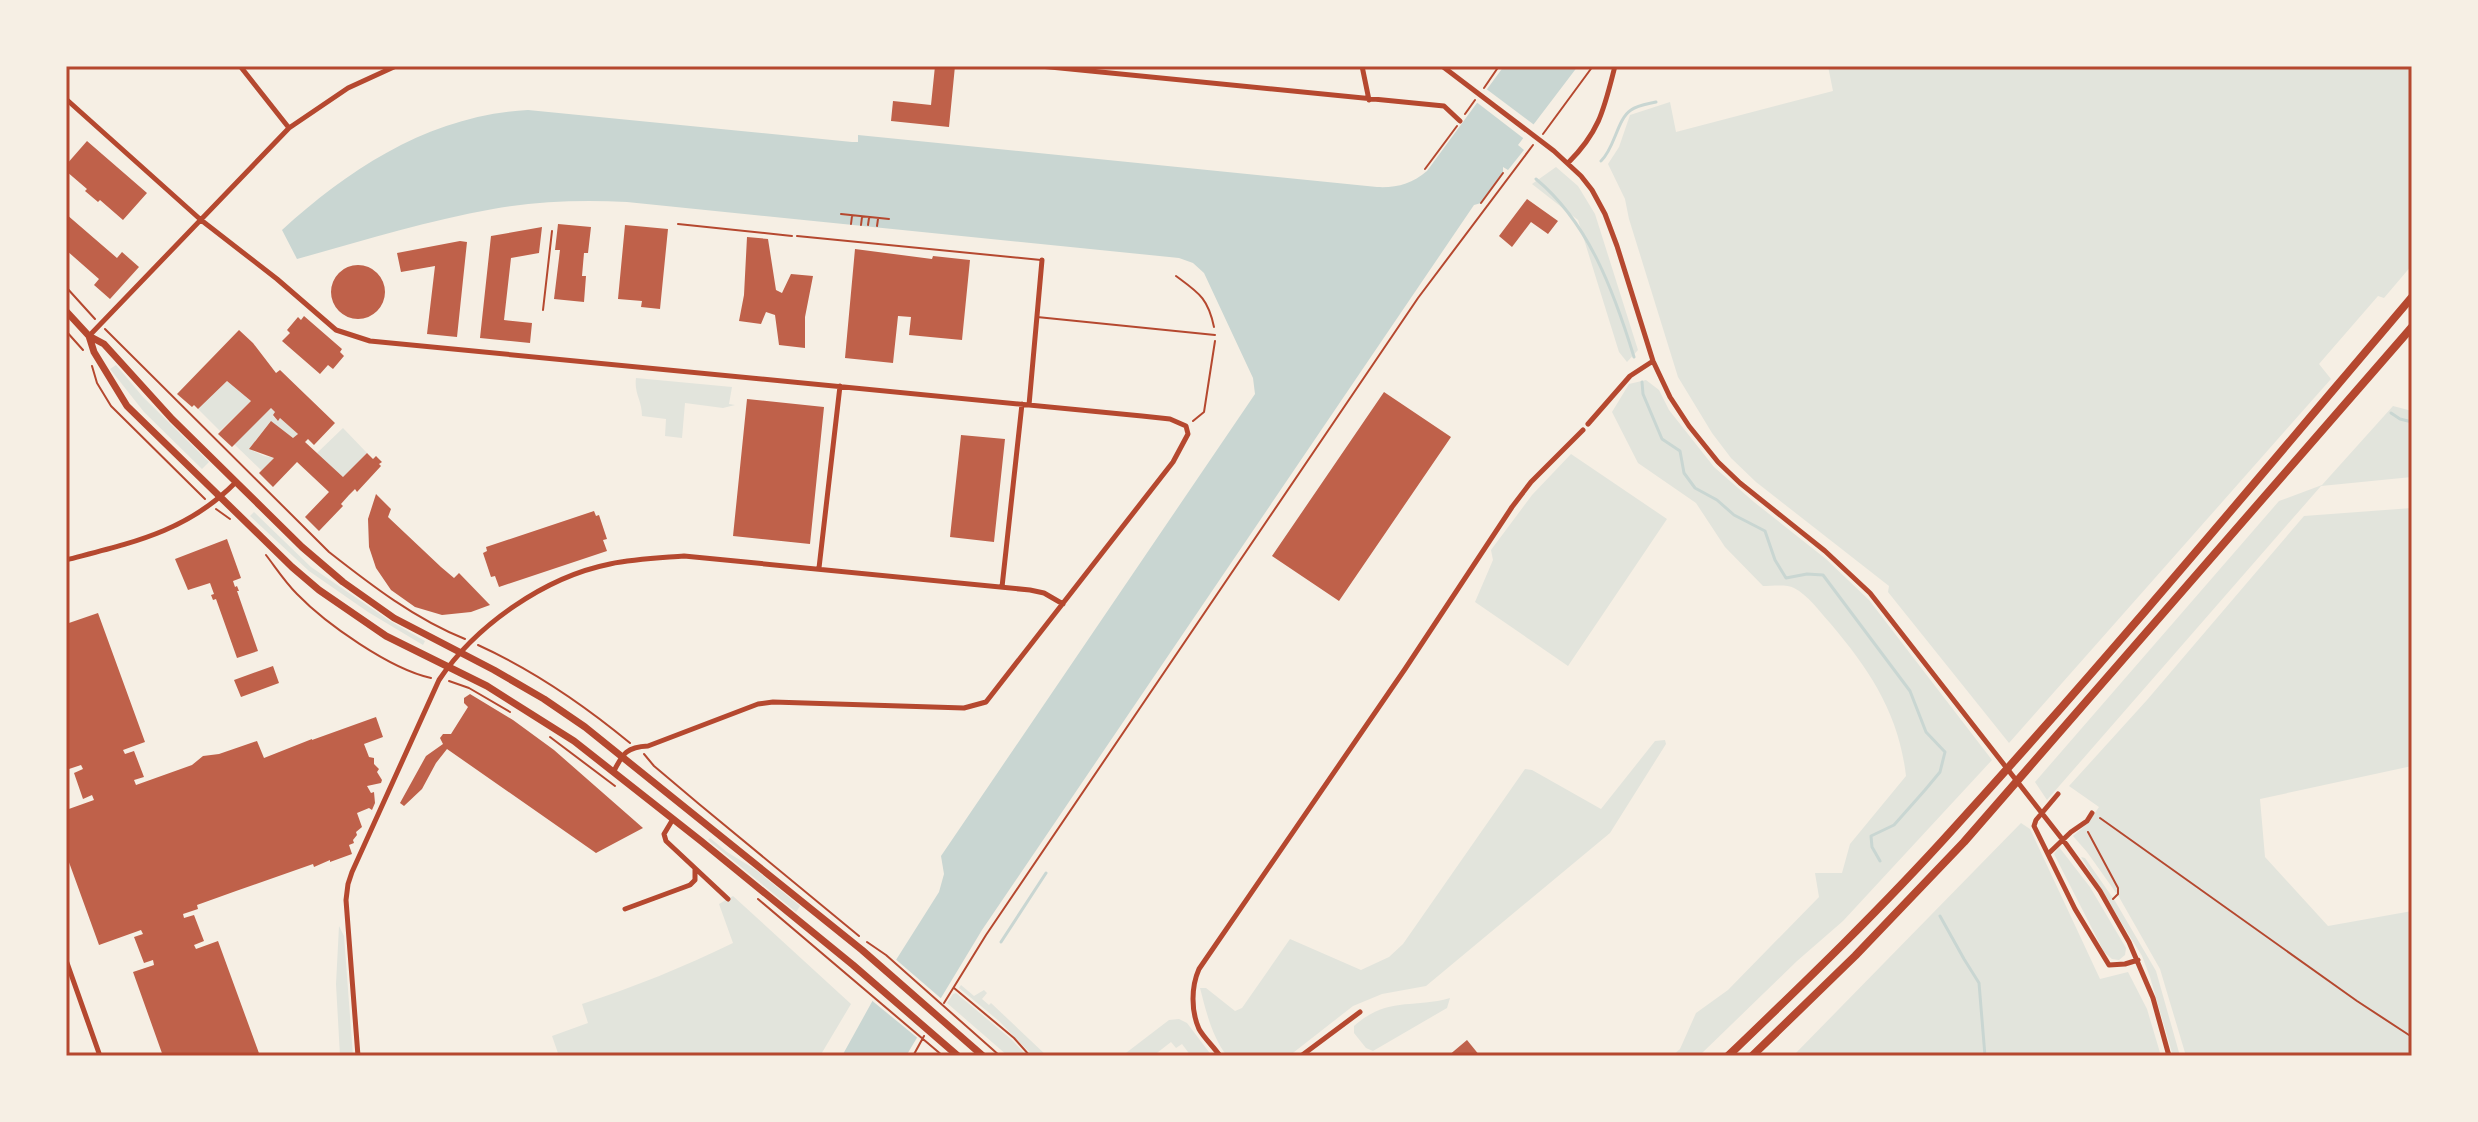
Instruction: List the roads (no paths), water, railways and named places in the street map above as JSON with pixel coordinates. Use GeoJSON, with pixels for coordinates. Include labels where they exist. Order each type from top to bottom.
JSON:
{"type":"FeatureCollection","features":[{"type":"Feature","properties":{"kind":"highway"},"geometry":{"type":"LineString","coordinates":[[1728,1056],[1843,945],[1952,830],[2076,690],[2412,297]]}},
{"type":"Feature","properties":{"kind":"highway"},"geometry":{"type":"LineString","coordinates":[[1752,1056],[1855,956],[1964,842],[2412,327]]}},
{"type":"Feature","properties":{"kind":"main road"},"geometry":{"type":"LineString","coordinates":[[66,311],[89,336],[104,344],[153,399],[236,482],[355,592],[394,618],[544,699],[622,755],[879,965],[983,1056]]}},
{"type":"Feature","properties":{"kind":"main road"},"geometry":{"type":"LineString","coordinates":[[89,336],[94,352],[127,406],[319,590],[386,636],[487,686],[536,715],[614,771],[958,1056]]}},
{"type":"Feature","properties":{"kind":"main road"},"geometry":{"type":"LineString","coordinates":[[674,818],[685,805]]}},
{"type":"Feature","properties":{"kind":"street"},"geometry":{"type":"LineString","coordinates":[[240,66],[289,128]]}},
{"type":"Feature","properties":{"kind":"street"},"geometry":{"type":"LineString","coordinates":[[89,336],[289,128],[348,88],[396,66]]}},
{"type":"Feature","properties":{"kind":"street"},"geometry":{"type":"LineString","coordinates":[[1040,66],[1444,106],[1460,121]]}},
{"type":"Feature","properties":{"kind":"street"},"geometry":{"type":"LineString","coordinates":[[1362,66],[1369,100]]}},
{"type":"Feature","properties":{"kind":"street"},"geometry":{"type":"LineString","coordinates":[[1442,66],[1544,143],[1586,183],[1605,214],[1653,361],[1670,397],[1703,445],[1740,483],[1825,551],[1870,593],[2066,844],[2107,903],[2138,960],[2153,998],[2169,1056]]}},
{"type":"Feature","properties":{"kind":"street"},"geometry":{"type":"LineString","coordinates":[[1568,163],[1600,122],[1615,66]]}},
{"type":"Feature","properties":{"kind":"street"},"geometry":{"type":"LineString","coordinates":[[66,99],[201,220],[336,330],[370,341],[1170,419],[1186,426],[1188,434],[1173,462],[986,702],[964,708],[758,704],[648,746],[635,747],[622,755],[614,771]]}},
{"type":"Feature","properties":{"kind":"street"},"geometry":{"type":"LineString","coordinates":[[1002,587],[1042,260]]}},
{"type":"Feature","properties":{"kind":"street"},"geometry":{"type":"LineString","coordinates":[[1588,424],[1630,376],[1653,361]]}},
{"type":"Feature","properties":{"kind":"street"},"geometry":{"type":"LineString","coordinates":[[819,568],[840,386]]}},
{"type":"Feature","properties":{"kind":"street"},"geometry":{"type":"LineString","coordinates":[[1220,1056],[1199,1028],[1193,992],[1199,969],[1512,507],[1531,482],[1583,430]]}},
{"type":"Feature","properties":{"kind":"street"},"geometry":{"type":"LineString","coordinates":[[66,560],[167,531],[196,516],[236,482]]}},
{"type":"Feature","properties":{"kind":"street"},"geometry":{"type":"LineString","coordinates":[[358,1056],[346,900],[348,884],[439,680],[448,667],[499,617],[525,599],[587,569],[684,556],[1002,587],[1044,593],[1063,604]]}},
{"type":"Feature","properties":{"kind":"street"},"geometry":{"type":"LineString","coordinates":[[2058,794],[2034,826],[2075,909],[2109,965],[2138,960]]}},
{"type":"Feature","properties":{"kind":"street"},"geometry":{"type":"LineString","coordinates":[[2048,854],[2092,813]]}},
{"type":"Feature","properties":{"kind":"street"},"geometry":{"type":"LineString","coordinates":[[674,818],[664,834],[666,841],[728,899]]}},
{"type":"Feature","properties":{"kind":"street"},"geometry":{"type":"LineString","coordinates":[[625,909],[690,885],[695,880],[694,868]]}},
{"type":"Feature","properties":{"kind":"street"},"geometry":{"type":"LineString","coordinates":[[66,960],[100,1056]]}},
{"type":"Feature","properties":{"kind":"street"},"geometry":{"type":"LineString","coordinates":[[1301,1056],[1360,1012]]}},
{"type":"Feature","properties":{"kind":"lane"},"geometry":{"type":"LineString","coordinates":[[797,236],[1042,260]]}},
{"type":"Feature","properties":{"kind":"lane"},"geometry":{"type":"LineString","coordinates":[[1037,317],[1215,335]]}},
{"type":"Feature","properties":{"kind":"waterway"},"geometry":{"type":"LineString","coordinates":[[1601,161],[1626,114],[1637,107],[1656,102]]}},
{"type":"Feature","properties":{"kind":"waterway"},"geometry":{"type":"LineString","coordinates":[[1536,179],[1571,216],[1585,238],[1618,308],[1634,357]]}},
{"type":"Feature","properties":{"kind":"waterway"},"geometry":{"type":"LineString","coordinates":[[1642,382],[1643,394],[1662,439],[1680,451],[1684,473],[1695,488],[1717,500],[1734,515],[1765,531],[1775,560],[1786,578],[1823,575],[1910,691],[1926,732],[1945,752],[1940,772],[1925,790],[1894,825],[1871,836],[1872,847],[1880,861]]}},
{"type":"Feature","properties":{"kind":"waterway"},"geometry":{"type":"LineString","coordinates":[[2391,413],[2412,422]]}},
{"type":"Feature","properties":{"kind":"waterway"},"geometry":{"type":"LineString","coordinates":[[1001,942],[1046,873]]}},
{"type":"Feature","properties":{"kind":"waterway"},"geometry":{"type":"LineString","coordinates":[[1940,916],[1979,983],[1985,1056]]}}]}
